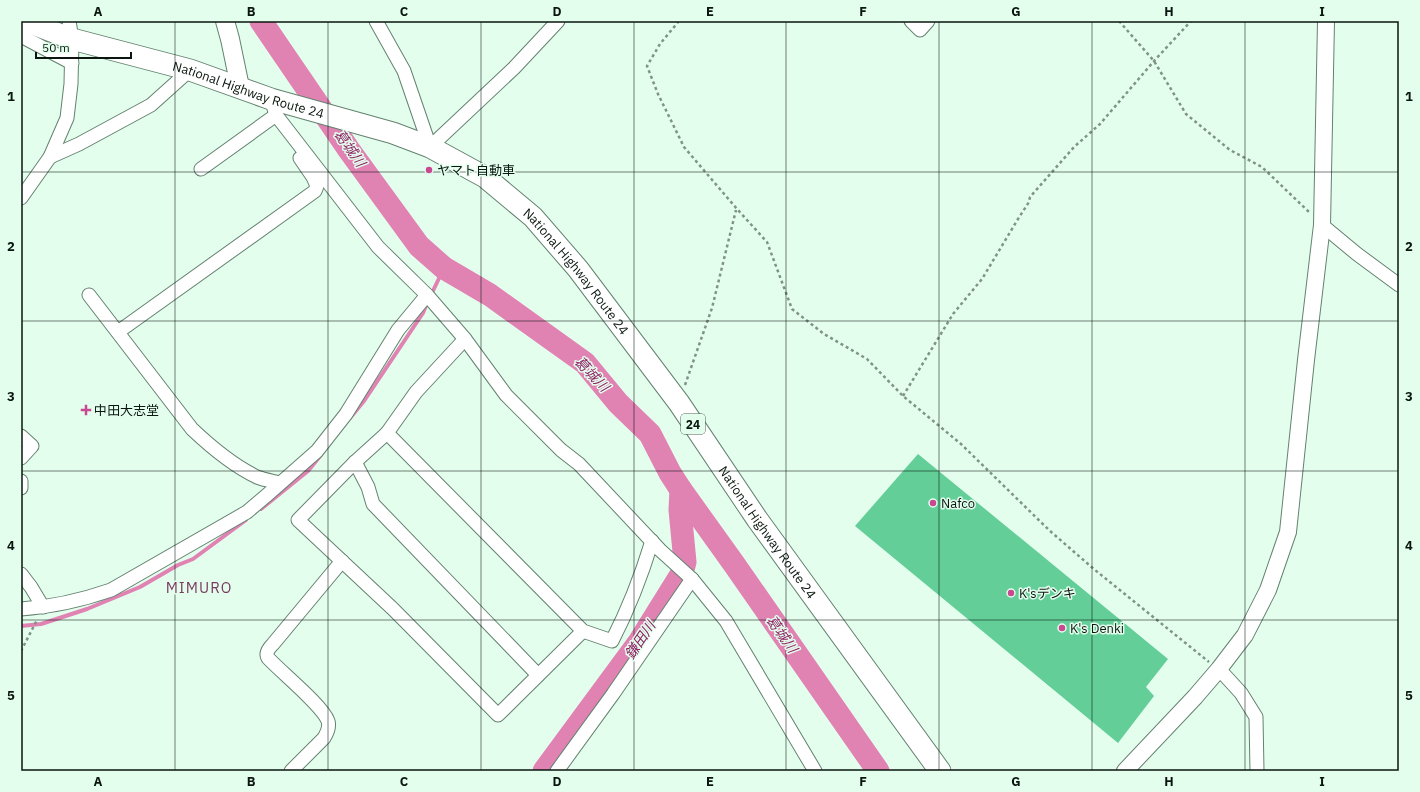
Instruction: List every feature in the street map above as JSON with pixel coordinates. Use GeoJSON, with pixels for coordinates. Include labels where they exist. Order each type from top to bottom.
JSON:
{"type":"FeatureCollection","features":[{"type":"Feature","properties":{"kind":"highway","name":"National Highway Route 24"},"geometry":{"type":"LineString","coordinates":[[25,21],[71,30],[240,87],[278,109],[393,133],[430,147],[485,177],[533,217],[578,269],[679,403],[757,519],[940,771]]}},
{"type":"Feature","properties":{"kind":"main road"},"geometry":{"type":"LineString","coordinates":[[224,21],[230,39],[240,87]]}},
{"type":"Feature","properties":{"kind":"street"},"geometry":{"type":"LineString","coordinates":[[376,21],[404,71],[430,147],[514,68],[558,21]]}},
{"type":"Feature","properties":{"kind":"street"},"geometry":{"type":"LineString","coordinates":[[911,21],[920,30],[928,21]]}},
{"type":"Feature","properties":{"kind":"street"},"geometry":{"type":"LineString","coordinates":[[1125,771],[1196,697],[1245,635],[1268,590],[1288,532],[1322,225],[1326,21]]}},
{"type":"Feature","properties":{"kind":"street"},"geometry":{"type":"LineString","coordinates":[[21,198],[50,157],[67,118],[72,63],[71,30]]}},
{"type":"Feature","properties":{"kind":"street"},"geometry":{"type":"LineString","coordinates":[[21,36],[72,63]]}},
{"type":"Feature","properties":{"kind":"street"},"geometry":{"type":"LineString","coordinates":[[50,157],[79,144],[151,105],[190,70]]}},
{"type":"Feature","properties":{"kind":"street"},"geometry":{"type":"LineString","coordinates":[[201,169],[278,109]]}},
{"type":"Feature","properties":{"kind":"street"},"geometry":{"type":"LineString","coordinates":[[278,109],[378,247],[428,295],[465,339],[506,395],[560,450],[579,464],[656,545],[692,579],[726,622],[815,771]]}},
{"type":"Feature","properties":{"kind":"street"},"geometry":{"type":"LineString","coordinates":[[118,332],[315,191],[317,186],[313,177],[285,137],[278,109]]}},
{"type":"Feature","properties":{"kind":"street"},"geometry":{"type":"LineString","coordinates":[[1322,225],[1357,254],[1399,285]]}},
{"type":"Feature","properties":{"kind":"street"},"geometry":{"type":"LineString","coordinates":[[89,295],[192,429],[210,446],[237,465],[258,478],[280,484]]}},
{"type":"Feature","properties":{"kind":"street"},"geometry":{"type":"LineString","coordinates":[[21,609],[43,608],[89,598],[111,590],[150,569],[226,522],[247,512],[317,451],[346,414],[398,330],[428,295]]}},
{"type":"Feature","properties":{"kind":"street"},"geometry":{"type":"LineString","coordinates":[[465,339],[416,392],[387,433],[355,462],[298,520],[392,609],[498,715],[583,630]]}},
{"type":"Feature","properties":{"kind":"street"},"geometry":{"type":"LineString","coordinates":[[387,433],[583,630],[612,641],[656,545]]}},
{"type":"Feature","properties":{"kind":"street"},"geometry":{"type":"LineString","coordinates":[[21,436],[32,446],[21,458]]}},
{"type":"Feature","properties":{"kind":"street"},"geometry":{"type":"LineString","coordinates":[[355,462],[368,487],[373,504],[538,674]]}},
{"type":"Feature","properties":{"kind":"street"},"geometry":{"type":"LineString","coordinates":[[21,481],[21,488]]}},
{"type":"Feature","properties":{"kind":"street"},"geometry":{"type":"LineString","coordinates":[[291,771],[324,738],[327,733],[328,722],[326,716],[316,705],[267,656],[273,644],[342,561]]}},
{"type":"Feature","properties":{"kind":"street"},"geometry":{"type":"LineString","coordinates":[[21,574],[31,587],[43,608]]}},
{"type":"Feature","properties":{"kind":"street"},"geometry":{"type":"LineString","coordinates":[[557,771],[613,694],[692,579]]}},
{"type":"Feature","properties":{"kind":"street"},"geometry":{"type":"LineString","coordinates":[[1219,669],[1241,693],[1256,716],[1258,771]]}},
{"type":"Feature","properties":{"kind":"path"},"geometry":{"type":"LineString","coordinates":[[679,21],[660,44],[647,66],[658,94],[684,147],[766,242],[792,309],[824,334],[867,359],[903,396],[961,444],[1050,531],[1169,630],[1219,669]]}},
{"type":"Feature","properties":{"kind":"path"},"geometry":{"type":"LineString","coordinates":[[1119,21],[1154,61],[1186,114],[1230,150],[1262,167],[1322,225]]}},
{"type":"Feature","properties":{"kind":"path"},"geometry":{"type":"LineString","coordinates":[[903,396],[953,314],[982,279],[1029,202],[1030,197],[1074,147],[1100,124],[1154,61],[1191,21]]}},
{"type":"Feature","properties":{"kind":"path"},"geometry":{"type":"LineString","coordinates":[[679,403],[712,308],[736,209]]}},
{"type":"Feature","properties":{"kind":"path"},"geometry":{"type":"LineString","coordinates":[[21,652],[43,608]]}},
{"type":"Feature","properties":{"kind":"building","name":"K'sデンキ"},"geometry":{"type":"Polygon","coordinates":[[[918,454],[1168,659],[1146,687],[1154,696],[1118,743],[855,526],[918,454]]]}},
{"type":"Feature","properties":{"kind":"waterway","name":"葛城川"},"geometry":{"type":"LineString","coordinates":[[261,21],[349,150],[419,246],[444,268],[490,295],[585,363],[618,403],[650,434],[670,473],[681,490],[878,771]]}},
{"type":"Feature","properties":{"kind":"waterway"},"geometry":{"type":"LineString","coordinates":[[430,297],[444,268]]}},
{"type":"Feature","properties":{"kind":"waterway"},"geometry":{"type":"LineString","coordinates":[[350,418],[364,401],[423,313],[427,303]]}},
{"type":"Feature","properties":{"kind":"waterway"},"geometry":{"type":"LineString","coordinates":[[261,509],[308,471],[321,455]]}},
{"type":"Feature","properties":{"kind":"waterway","name":"鎌田川"},"geometry":{"type":"LineString","coordinates":[[544,771],[639,642],[682,573],[685,562],[680,510],[681,490]]}},
{"type":"Feature","properties":{"kind":"waterway"},"geometry":{"type":"LineString","coordinates":[[21,626],[41,624],[87,609],[140,587],[178,565],[193,559],[246,520]]}},
{"type":"Feature","properties":{"kind":"place","name":"ヤマト自動車"},"geometry":{"type":"Point","coordinates":[429,170]}},
{"type":"Feature","properties":{"kind":"place","name":"中田大志堂"},"geometry":{"type":"Point","coordinates":[86,410]}},
{"type":"Feature","properties":{"kind":"place","name":"Nafco"},"geometry":{"type":"Point","coordinates":[933,503]}},
{"type":"Feature","properties":{"kind":"place","name":"K'sデンキ"},"geometry":{"type":"Point","coordinates":[1011,593]}},
{"type":"Feature","properties":{"kind":"place","name":"K's Denki"},"geometry":{"type":"Point","coordinates":[1062,628]}},
{"type":"Feature","properties":{"kind":"district","name":"MIMURO"},"geometry":{"type":"Point","coordinates":[199,587]}}]}
